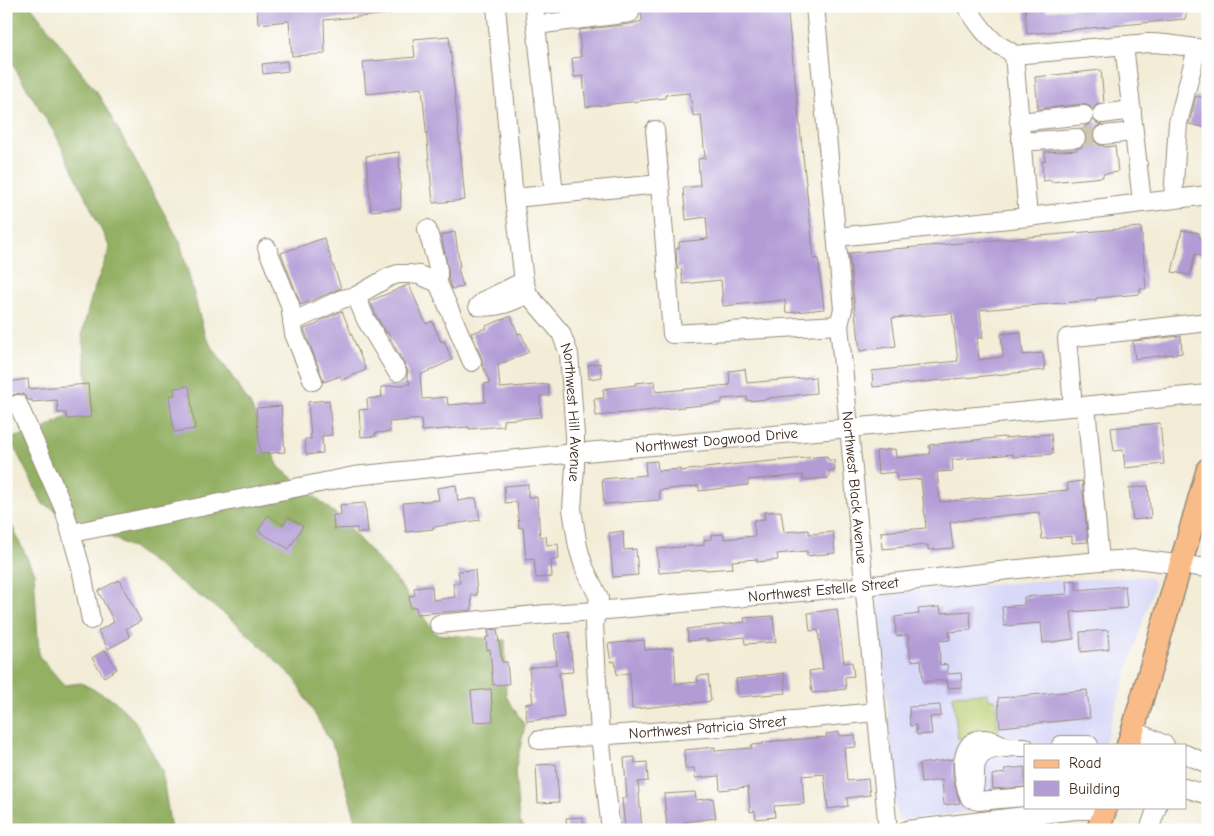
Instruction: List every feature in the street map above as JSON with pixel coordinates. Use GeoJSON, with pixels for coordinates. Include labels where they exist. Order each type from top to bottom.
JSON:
{"type":"FeatureCollection","features":[{"type":"Feature","properties":{"kind":"main road"},"geometry":{"type":"LineString","coordinates":[[1130,737],[1208,470]]}},
{"type":"Feature","properties":{"kind":"street"},"geometry":{"type":"LineString","coordinates":[[449,309],[464,311],[478,306],[485,300],[526,288],[514,198],[496,6]]}},
{"type":"Feature","properties":{"kind":"street"},"geometry":{"type":"LineString","coordinates":[[534,6],[554,194]]}},
{"type":"Feature","properties":{"kind":"street"},"geometry":{"type":"LineString","coordinates":[[536,25],[630,12],[630,6]]}},
{"type":"Feature","properties":{"kind":"street","name":"Northwest Black Avenue"},"geometry":{"type":"LineString","coordinates":[[815,6],[844,309],[839,325],[888,830]]}},
{"type":"Feature","properties":{"kind":"street"},"geometry":{"type":"LineString","coordinates":[[966,6],[988,35],[998,45],[1014,55],[1028,216]]}},
{"type":"Feature","properties":{"kind":"street"},"geometry":{"type":"LineString","coordinates":[[1014,55],[1163,43],[1202,49],[1178,122],[1173,199]]}},
{"type":"Feature","properties":{"kind":"street"},"geometry":{"type":"LineString","coordinates":[[1124,46],[1142,202]]}},
{"type":"Feature","properties":{"kind":"street"},"geometry":{"type":"LineString","coordinates":[[1020,122],[1132,110]]}},
{"type":"Feature","properties":{"kind":"street"},"geometry":{"type":"LineString","coordinates":[[655,130],[672,334],[839,325]]}},
{"type":"Feature","properties":{"kind":"street"},"geometry":{"type":"LineString","coordinates":[[1103,135],[1134,132]]}},
{"type":"Feature","properties":{"kind":"street"},"geometry":{"type":"LineString","coordinates":[[1021,142],[1076,138]]}},
{"type":"Feature","properties":{"kind":"street"},"geometry":{"type":"LineString","coordinates":[[514,198],[660,184]]}},
{"type":"Feature","properties":{"kind":"street"},"geometry":{"type":"LineString","coordinates":[[836,237],[1208,195]]}},
{"type":"Feature","properties":{"kind":"street"},"geometry":{"type":"LineString","coordinates":[[427,229],[436,260],[438,283],[472,362]]}},
{"type":"Feature","properties":{"kind":"street"},"geometry":{"type":"LineString","coordinates":[[267,248],[290,305],[294,334],[313,381]]}},
{"type":"Feature","properties":{"kind":"street"},"geometry":{"type":"LineString","coordinates":[[292,322],[342,300],[356,296],[389,277],[398,274],[419,275],[438,283]]}},
{"type":"Feature","properties":{"kind":"street","name":"Northwest Hill Avenue"},"geometry":{"type":"LineString","coordinates":[[526,288],[561,333],[569,354],[575,435],[572,509],[574,529],[584,567],[599,598],[594,624],[600,736],[611,830]]}},
{"type":"Feature","properties":{"kind":"street"},"geometry":{"type":"LineString","coordinates":[[356,296],[366,320],[397,372]]}},
{"type":"Feature","properties":{"kind":"street"},"geometry":{"type":"LineString","coordinates":[[1100,561],[1080,406],[1067,338],[1208,322]]}},
{"type":"Feature","properties":{"kind":"street","name":"Northwest Dogwood Drive"},"geometry":{"type":"LineString","coordinates":[[72,533],[354,476],[575,453],[1208,394]]}},
{"type":"Feature","properties":{"kind":"street"},"geometry":{"type":"LineString","coordinates":[[18,404],[64,509],[81,568],[91,620]]}},
{"type":"Feature","properties":{"kind":"street","name":"Northwest Estelle Street"},"geometry":{"type":"LineString","coordinates":[[439,624],[864,586],[1100,561],[1136,559],[1208,568]]}},
{"type":"Feature","properties":{"kind":"street","name":"Northwest Patricia Street"},"geometry":{"type":"LineString","coordinates":[[539,740],[720,727],[876,712]]}},
{"type":"Feature","properties":{"kind":"street"},"geometry":{"type":"LineString","coordinates":[[1130,737],[1161,744]]}},
{"type":"Feature","properties":{"kind":"street"},"geometry":{"type":"LineString","coordinates":[[971,823],[970,798],[964,780],[963,761],[968,748],[976,740],[982,739],[994,741],[1007,748],[1024,747]]}},
{"type":"Feature","properties":{"kind":"street"},"geometry":{"type":"LineString","coordinates":[[1186,754],[1208,764]]}},
{"type":"Feature","properties":{"kind":"street"},"geometry":{"type":"LineString","coordinates":[[1186,788],[1208,795]]}},
{"type":"Feature","properties":{"kind":"street"},"geometry":{"type":"LineString","coordinates":[[970,798],[978,802],[1024,797]]}},
{"type":"Feature","properties":{"kind":"street"},"geometry":{"type":"LineString","coordinates":[[1150,830],[1157,808]]}},
{"type":"Feature","properties":{"kind":"street"},"geometry":{"type":"LineString","coordinates":[[907,830],[1076,810],[1103,816]]}},
{"type":"Feature","properties":{"kind":"shaded area"},"geometry":{"type":"Polygon","coordinates":[[[1149,577],[1155,583],[1104,744],[1024,744],[1024,806],[897,820],[876,594],[1036,581],[1149,577]]]}},
{"type":"Feature","properties":{"kind":"green space"},"geometry":{"type":"Polygon","coordinates":[[[6,6],[31,6],[100,97],[180,242],[205,336],[250,404],[279,467],[337,515],[394,577],[436,634],[505,640],[506,696],[525,726],[515,770],[519,822],[527,830],[359,830],[335,750],[295,679],[233,620],[133,548],[43,504],[10,439],[48,427],[72,413],[87,381],[82,333],[92,295],[110,248],[57,137],[6,54],[6,6]]]}},
{"type":"Feature","properties":{"kind":"green space"},"geometry":{"type":"Polygon","coordinates":[[[6,513],[34,573],[39,656],[64,685],[81,683],[114,700],[135,721],[162,771],[171,830],[6,830],[6,513]]]}},
{"type":"Feature","properties":{"kind":"green space"},"geometry":{"type":"Polygon","coordinates":[[[988,693],[989,699],[995,699],[999,734],[958,739],[953,695],[988,693]]]}},
{"type":"Feature","properties":{"kind":"building"},"geometry":{"type":"Polygon","coordinates":[[[257,6],[390,6],[391,14],[324,20],[325,54],[292,56],[289,21],[258,24],[257,6]]]}},
{"type":"Feature","properties":{"kind":"building"},"geometry":{"type":"Polygon","coordinates":[[[641,6],[787,6],[814,259],[818,258],[824,309],[786,313],[785,300],[723,306],[721,280],[683,284],[681,268],[677,269],[676,249],[679,248],[679,242],[708,239],[706,217],[686,220],[683,188],[700,186],[698,159],[705,158],[701,115],[693,116],[690,93],[665,95],[665,98],[586,107],[583,76],[574,77],[572,58],[581,57],[579,30],[642,21],[641,6]]]}},
{"type":"Feature","properties":{"kind":"building"},"geometry":{"type":"Polygon","coordinates":[[[1025,6],[1046,6],[1046,11],[1093,6],[1188,6],[1185,19],[1027,34],[1025,6]]]}},
{"type":"Feature","properties":{"kind":"building"},"geometry":{"type":"Polygon","coordinates":[[[449,36],[465,200],[433,203],[422,88],[366,94],[363,62],[415,57],[413,39],[449,36]]]}},
{"type":"Feature","properties":{"kind":"building"},"geometry":{"type":"Polygon","coordinates":[[[287,61],[288,71],[263,74],[262,64],[287,61]]]}},
{"type":"Feature","properties":{"kind":"building"},"geometry":{"type":"Polygon","coordinates":[[[1101,70],[1104,103],[1096,105],[1093,109],[1083,104],[1038,109],[1035,77],[1101,70]]]}},
{"type":"Feature","properties":{"kind":"building"},"geometry":{"type":"Polygon","coordinates":[[[1196,96],[1208,99],[1208,128],[1189,124],[1196,96]]]}},
{"type":"Feature","properties":{"kind":"building"},"geometry":{"type":"Polygon","coordinates":[[[1093,120],[1098,124],[1102,124],[1093,131],[1095,142],[1104,147],[1115,146],[1118,172],[1103,174],[1103,177],[1051,182],[1051,180],[1043,181],[1042,161],[1045,161],[1045,152],[1077,150],[1082,147],[1087,138],[1085,126],[1093,120]]]}},
{"type":"Feature","properties":{"kind":"building"},"geometry":{"type":"Polygon","coordinates":[[[399,152],[401,208],[371,211],[366,156],[399,152]]]}},
{"type":"Feature","properties":{"kind":"building"},"geometry":{"type":"Polygon","coordinates":[[[1141,227],[1146,289],[1140,289],[1140,294],[1096,298],[1096,300],[980,310],[983,338],[977,338],[979,360],[1003,357],[1001,334],[1021,332],[1023,355],[1043,353],[1045,370],[873,387],[872,371],[958,361],[952,313],[892,318],[896,346],[860,351],[849,253],[1141,227]]]}},
{"type":"Feature","properties":{"kind":"building"},"geometry":{"type":"Polygon","coordinates":[[[1182,230],[1199,233],[1199,237],[1208,239],[1208,257],[1195,254],[1190,275],[1172,272],[1182,230]]]}},
{"type":"Feature","properties":{"kind":"building"},"geometry":{"type":"Polygon","coordinates":[[[455,232],[460,268],[458,268],[463,287],[452,289],[441,235],[455,232]]]}},
{"type":"Feature","properties":{"kind":"building"},"geometry":{"type":"Polygon","coordinates":[[[324,238],[341,288],[301,305],[281,253],[324,238]]]}},
{"type":"Feature","properties":{"kind":"building"},"geometry":{"type":"Polygon","coordinates":[[[408,285],[426,324],[432,321],[441,342],[444,341],[452,360],[420,375],[422,399],[447,397],[448,405],[485,402],[484,384],[490,383],[471,333],[487,328],[486,326],[511,316],[518,334],[521,333],[529,352],[498,365],[500,388],[548,384],[549,396],[540,396],[541,417],[503,420],[504,426],[422,431],[421,419],[389,422],[390,432],[375,433],[376,436],[361,437],[359,410],[368,409],[367,399],[382,397],[381,387],[410,384],[407,376],[408,371],[370,301],[408,285]]]}},
{"type":"Feature","properties":{"kind":"building"},"geometry":{"type":"Polygon","coordinates":[[[342,311],[366,370],[342,380],[340,376],[324,382],[304,329],[342,311]]]}},
{"type":"Feature","properties":{"kind":"building"},"geometry":{"type":"Polygon","coordinates":[[[1181,336],[1182,353],[1135,359],[1133,341],[1181,336]]]}},
{"type":"Feature","properties":{"kind":"building"},"geometry":{"type":"Polygon","coordinates":[[[600,363],[602,377],[589,379],[588,365],[600,363]]]}},
{"type":"Feature","properties":{"kind":"building"},"geometry":{"type":"Polygon","coordinates":[[[745,369],[747,383],[815,377],[816,393],[747,401],[747,397],[722,399],[722,403],[596,416],[594,399],[604,398],[603,389],[655,381],[656,392],[730,385],[729,371],[745,369]]]}},
{"type":"Feature","properties":{"kind":"building"},"geometry":{"type":"Polygon","coordinates":[[[28,379],[29,389],[88,384],[91,417],[67,419],[66,413],[58,413],[57,400],[32,402],[32,400],[28,400],[19,393],[9,398],[7,382],[28,379]]]}},
{"type":"Feature","properties":{"kind":"building"},"geometry":{"type":"Polygon","coordinates":[[[189,386],[195,429],[174,432],[169,396],[175,395],[174,388],[189,386]]]}},
{"type":"Feature","properties":{"kind":"building"},"geometry":{"type":"Polygon","coordinates":[[[329,400],[332,435],[322,436],[323,453],[306,455],[305,439],[311,439],[308,402],[329,400]]]}},
{"type":"Feature","properties":{"kind":"building"},"geometry":{"type":"Polygon","coordinates":[[[281,406],[285,452],[260,454],[256,408],[281,406]]]}},
{"type":"Feature","properties":{"kind":"building"},"geometry":{"type":"Polygon","coordinates":[[[1160,423],[1164,464],[1125,468],[1123,450],[1114,451],[1111,428],[1160,423]]]}},
{"type":"Feature","properties":{"kind":"building"},"geometry":{"type":"Polygon","coordinates":[[[1051,434],[1053,454],[1013,457],[1013,454],[952,460],[953,471],[937,472],[940,502],[1068,490],[1067,483],[1082,481],[1088,542],[1072,543],[1072,536],[1042,539],[1039,512],[950,522],[953,548],[928,550],[928,545],[882,549],[881,532],[926,528],[921,479],[897,481],[896,472],[878,474],[876,451],[895,449],[896,458],[930,454],[929,445],[1051,434]]]}},
{"type":"Feature","properties":{"kind":"building"},"geometry":{"type":"Polygon","coordinates":[[[827,456],[828,460],[834,460],[835,471],[829,471],[829,478],[803,480],[803,475],[748,480],[748,485],[699,491],[699,486],[659,490],[660,500],[604,504],[602,479],[646,475],[645,462],[657,461],[658,471],[680,469],[680,471],[827,456]]]}},
{"type":"Feature","properties":{"kind":"building"},"geometry":{"type":"Polygon","coordinates":[[[528,484],[528,497],[537,497],[540,537],[546,536],[547,545],[558,544],[559,559],[551,560],[552,577],[536,578],[534,559],[526,560],[523,527],[519,528],[517,502],[505,503],[504,486],[528,484]]]}},
{"type":"Feature","properties":{"kind":"building"},"geometry":{"type":"Polygon","coordinates":[[[456,485],[458,501],[476,498],[480,520],[406,532],[403,503],[439,500],[437,488],[456,485]]]}},
{"type":"Feature","properties":{"kind":"building"},"geometry":{"type":"Polygon","coordinates":[[[1148,486],[1151,518],[1133,520],[1129,488],[1148,486]]]}},
{"type":"Feature","properties":{"kind":"building"},"geometry":{"type":"Polygon","coordinates":[[[365,503],[368,533],[357,533],[357,528],[334,529],[333,515],[341,515],[340,505],[365,503]]]}},
{"type":"Feature","properties":{"kind":"building"},"geometry":{"type":"Polygon","coordinates":[[[781,511],[784,532],[809,530],[809,534],[833,532],[835,553],[807,556],[807,551],[777,554],[778,560],[757,562],[757,559],[732,561],[733,568],[659,573],[657,549],[704,545],[704,540],[711,539],[711,535],[724,534],[724,539],[755,536],[753,520],[765,519],[764,512],[781,511]]]}},
{"type":"Feature","properties":{"kind":"building"},"geometry":{"type":"Polygon","coordinates":[[[268,515],[283,525],[288,517],[303,526],[289,549],[258,531],[268,515]]]}},
{"type":"Feature","properties":{"kind":"building"},"geometry":{"type":"Polygon","coordinates":[[[623,531],[624,550],[636,549],[638,575],[613,577],[609,533],[623,531]]]}},
{"type":"Feature","properties":{"kind":"building"},"geometry":{"type":"Polygon","coordinates":[[[475,570],[477,595],[471,595],[472,610],[417,614],[416,607],[410,608],[409,596],[415,595],[414,588],[432,586],[433,600],[455,597],[453,583],[460,583],[458,571],[475,570]]]}},
{"type":"Feature","properties":{"kind":"building"},"geometry":{"type":"Polygon","coordinates":[[[119,580],[141,621],[126,629],[130,637],[108,649],[98,631],[114,622],[98,591],[119,580]]]}},
{"type":"Feature","properties":{"kind":"building"},"geometry":{"type":"Polygon","coordinates":[[[1076,580],[1077,590],[1125,586],[1127,608],[1071,612],[1074,639],[1043,643],[1041,623],[1004,626],[1002,607],[1024,605],[1024,597],[1067,594],[1066,581],[1076,580]]]}},
{"type":"Feature","properties":{"kind":"building"},"geometry":{"type":"Polygon","coordinates":[[[940,607],[941,613],[970,611],[971,630],[949,632],[950,640],[939,641],[940,665],[947,664],[948,674],[961,673],[962,687],[948,688],[947,680],[923,682],[921,660],[911,661],[908,635],[896,636],[895,617],[919,614],[918,609],[940,607]]]}},
{"type":"Feature","properties":{"kind":"building"},"geometry":{"type":"Polygon","coordinates":[[[837,609],[844,663],[852,662],[854,676],[845,677],[846,689],[812,693],[809,671],[823,669],[818,630],[810,631],[808,613],[837,609]]]}},
{"type":"Feature","properties":{"kind":"building"},"geometry":{"type":"Polygon","coordinates":[[[773,616],[776,642],[745,644],[744,637],[688,641],[687,629],[745,622],[744,618],[773,616]]]}},
{"type":"Feature","properties":{"kind":"building"},"geometry":{"type":"Polygon","coordinates":[[[497,629],[502,662],[507,662],[509,684],[493,685],[490,649],[487,650],[486,637],[489,637],[488,630],[497,629]]]}},
{"type":"Feature","properties":{"kind":"building"},"geometry":{"type":"Polygon","coordinates":[[[1108,630],[1109,649],[1081,652],[1080,632],[1108,630]]]}},
{"type":"Feature","properties":{"kind":"building"},"geometry":{"type":"Polygon","coordinates":[[[569,632],[573,672],[559,673],[564,717],[527,721],[525,704],[533,703],[529,668],[557,664],[554,634],[569,632]]]}},
{"type":"Feature","properties":{"kind":"building"},"geometry":{"type":"Polygon","coordinates":[[[644,640],[645,650],[674,648],[676,684],[698,682],[697,676],[708,675],[711,701],[632,709],[630,673],[617,675],[615,661],[611,662],[608,644],[644,640]]]}},
{"type":"Feature","properties":{"kind":"building"},"geometry":{"type":"Polygon","coordinates":[[[105,650],[117,669],[104,677],[92,658],[105,650]]]}},
{"type":"Feature","properties":{"kind":"building"},"geometry":{"type":"Polygon","coordinates":[[[784,673],[786,693],[738,697],[736,679],[784,673]]]}},
{"type":"Feature","properties":{"kind":"building"},"geometry":{"type":"Polygon","coordinates":[[[491,689],[493,721],[474,722],[471,691],[491,689]]]}},
{"type":"Feature","properties":{"kind":"building"},"geometry":{"type":"Polygon","coordinates":[[[1087,690],[1090,718],[1000,727],[998,698],[1087,690]]]}},
{"type":"Feature","properties":{"kind":"building"},"geometry":{"type":"Polygon","coordinates":[[[940,705],[941,716],[930,717],[932,734],[917,735],[916,725],[910,726],[909,707],[940,705]]]}},
{"type":"Feature","properties":{"kind":"building"},"geometry":{"type":"Polygon","coordinates":[[[839,732],[839,736],[855,735],[856,747],[844,748],[847,781],[868,779],[870,795],[847,798],[848,806],[828,809],[824,774],[802,776],[804,804],[774,806],[775,817],[756,819],[755,811],[750,812],[748,787],[720,790],[719,776],[695,778],[694,768],[685,769],[684,750],[715,747],[715,751],[752,748],[751,745],[763,744],[763,742],[827,737],[826,734],[839,732]]]}},
{"type":"Feature","properties":{"kind":"building"},"geometry":{"type":"Polygon","coordinates":[[[635,757],[635,763],[647,762],[648,781],[638,782],[642,830],[625,830],[622,798],[627,798],[624,758],[635,757]]]}},
{"type":"Feature","properties":{"kind":"building"},"geometry":{"type":"Polygon","coordinates":[[[953,759],[953,778],[960,803],[944,805],[942,780],[921,783],[919,764],[953,759]]]}},
{"type":"Feature","properties":{"kind":"building"},"geometry":{"type":"Polygon","coordinates":[[[556,764],[559,802],[538,803],[536,765],[556,764]]]}},
{"type":"Feature","properties":{"kind":"building"},"geometry":{"type":"Polygon","coordinates":[[[1024,767],[1024,787],[993,789],[992,775],[1005,773],[1005,769],[1024,767]]]}},
{"type":"Feature","properties":{"kind":"building"},"geometry":{"type":"Polygon","coordinates":[[[695,792],[696,800],[713,798],[716,818],[684,822],[685,828],[667,829],[664,794],[695,792]]]}},
{"type":"Feature","properties":{"kind":"building"},"geometry":{"type":"Polygon","coordinates":[[[583,817],[584,830],[567,830],[566,818],[583,817]]]}},
{"type":"Feature","properties":{"kind":"tunnel"},"geometry":{"type":"LineString","coordinates":[[1076,138],[1103,135]]}}]}
